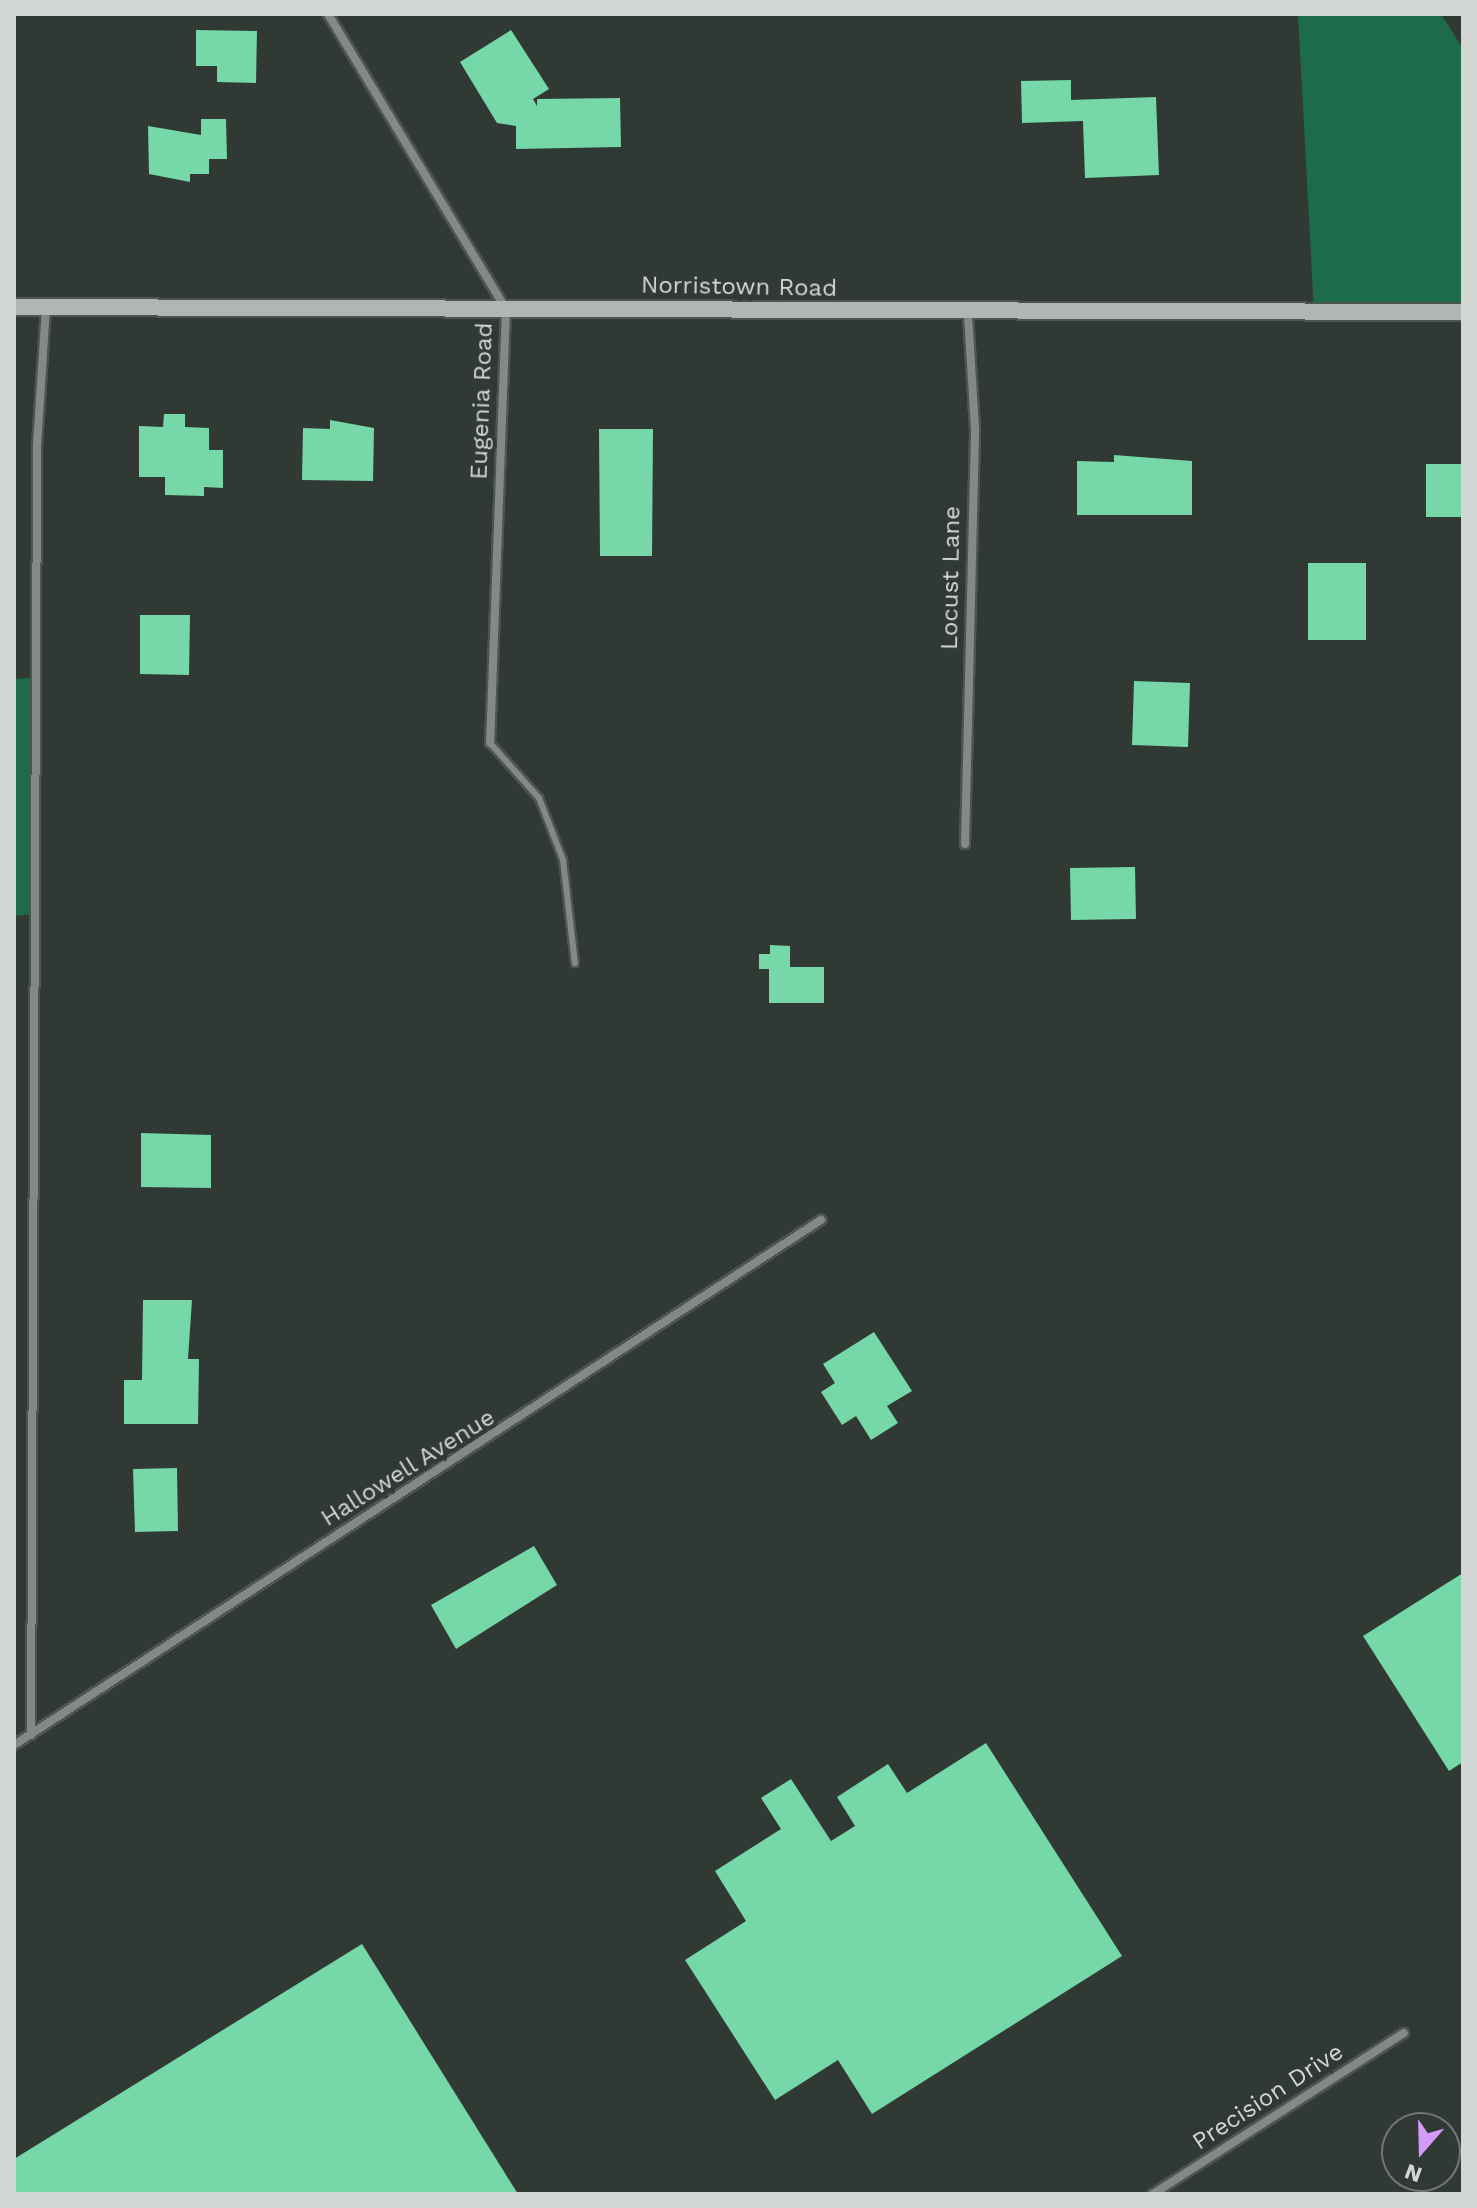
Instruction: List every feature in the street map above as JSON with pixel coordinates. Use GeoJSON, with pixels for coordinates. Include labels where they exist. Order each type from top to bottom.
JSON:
{"type":"FeatureCollection","features":[{"type":"Feature","properties":{"kind":"main road","name":"Norristown Road"},"geometry":{"type":"LineString","coordinates":[[14,307],[968,313],[1463,312]]}},
{"type":"Feature","properties":{"kind":"street","name":"Eugenia Road"},"geometry":{"type":"LineString","coordinates":[[328,14],[506,309],[490,743]]}},
{"type":"Feature","properties":{"kind":"street"},"geometry":{"type":"LineString","coordinates":[[31,1735],[37,461],[46,307]]}},
{"type":"Feature","properties":{"kind":"street","name":"Locust Lane"},"geometry":{"type":"LineString","coordinates":[[965,844],[975,429],[968,313]]}},
{"type":"Feature","properties":{"kind":"street","name":"Hallowell Avenue"},"geometry":{"type":"LineString","coordinates":[[14,1745],[821,1220]]}},
{"type":"Feature","properties":{"kind":"street","name":"Precision Drive"},"geometry":{"type":"LineString","coordinates":[[1153,2194],[1404,2033]]}},
{"type":"Feature","properties":{"kind":"lane"},"geometry":{"type":"LineString","coordinates":[[490,743],[544,810],[563,860],[575,963]]}},
{"type":"Feature","properties":{"kind":"green space"},"geometry":{"type":"Polygon","coordinates":[[[1298,14],[1441,14],[1463,49],[1463,312],[1314,312],[1298,14]]]}},
{"type":"Feature","properties":{"kind":"green space"},"geometry":{"type":"Polygon","coordinates":[[[36,677],[35,914],[14,916],[14,679],[36,677]]]}},
{"type":"Feature","properties":{"kind":"building"},"geometry":{"type":"Polygon","coordinates":[[[196,30],[257,31],[256,83],[217,82],[217,66],[196,66],[196,30]]]}},
{"type":"Feature","properties":{"kind":"building"},"geometry":{"type":"Polygon","coordinates":[[[511,30],[549,89],[533,99],[537,106],[537,99],[620,98],[621,147],[516,149],[516,126],[497,123],[460,62],[511,30]]]}},
{"type":"Feature","properties":{"kind":"building"},"geometry":{"type":"Polygon","coordinates":[[[1071,80],[1071,100],[1156,97],[1159,175],[1085,178],[1083,121],[1022,123],[1021,81],[1071,80]]]}},
{"type":"Feature","properties":{"kind":"building"},"geometry":{"type":"Polygon","coordinates":[[[201,119],[226,119],[227,159],[209,159],[209,174],[190,174],[190,182],[149,174],[148,126],[201,135],[201,119]]]}},
{"type":"Feature","properties":{"kind":"building"},"geometry":{"type":"Polygon","coordinates":[[[164,414],[185,414],[185,427],[209,428],[209,450],[223,450],[223,488],[204,487],[204,496],[165,495],[165,477],[139,477],[139,426],[163,427],[164,414]]]}},
{"type":"Feature","properties":{"kind":"building"},"geometry":{"type":"Polygon","coordinates":[[[330,420],[374,428],[373,481],[302,480],[303,428],[330,429],[330,420]]]}},
{"type":"Feature","properties":{"kind":"building"},"geometry":{"type":"Polygon","coordinates":[[[599,429],[653,429],[652,556],[600,556],[599,429]]]}},
{"type":"Feature","properties":{"kind":"building"},"geometry":{"type":"Polygon","coordinates":[[[1114,455],[1192,461],[1192,515],[1077,515],[1077,461],[1114,462],[1114,455]]]}},
{"type":"Feature","properties":{"kind":"building"},"geometry":{"type":"Polygon","coordinates":[[[1426,464],[1463,464],[1463,517],[1426,517],[1426,464]]]}},
{"type":"Feature","properties":{"kind":"building"},"geometry":{"type":"Polygon","coordinates":[[[1308,563],[1366,563],[1366,640],[1308,640],[1308,563]]]}},
{"type":"Feature","properties":{"kind":"building"},"geometry":{"type":"Polygon","coordinates":[[[140,615],[190,615],[189,675],[140,674],[140,615]]]}},
{"type":"Feature","properties":{"kind":"building"},"geometry":{"type":"Polygon","coordinates":[[[1134,681],[1190,683],[1188,747],[1132,745],[1134,681]]]}},
{"type":"Feature","properties":{"kind":"building"},"geometry":{"type":"Polygon","coordinates":[[[1135,867],[1136,919],[1071,920],[1070,868],[1135,867]]]}},
{"type":"Feature","properties":{"kind":"building"},"geometry":{"type":"Polygon","coordinates":[[[770,945],[790,946],[790,967],[824,967],[824,1003],[769,1003],[769,969],[759,969],[759,954],[770,954],[770,945]]]}},
{"type":"Feature","properties":{"kind":"building"},"geometry":{"type":"Polygon","coordinates":[[[141,1133],[211,1135],[211,1188],[141,1187],[141,1133]]]}},
{"type":"Feature","properties":{"kind":"building"},"geometry":{"type":"Polygon","coordinates":[[[143,1300],[192,1300],[188,1359],[199,1359],[198,1424],[124,1424],[124,1380],[142,1380],[143,1300]]]}},
{"type":"Feature","properties":{"kind":"building"},"geometry":{"type":"Polygon","coordinates":[[[874,1332],[912,1391],[887,1406],[898,1423],[871,1440],[856,1416],[842,1425],[821,1392],[835,1383],[823,1364],[874,1332]]]}},
{"type":"Feature","properties":{"kind":"building"},"geometry":{"type":"Polygon","coordinates":[[[177,1468],[178,1531],[135,1532],[133,1469],[177,1468]]]}},
{"type":"Feature","properties":{"kind":"building"},"geometry":{"type":"Polygon","coordinates":[[[534,1546],[557,1585],[456,1649],[431,1605],[534,1546]]]}},
{"type":"Feature","properties":{"kind":"building"},"geometry":{"type":"Polygon","coordinates":[[[1463,1573],[1463,1762],[1449,1771],[1363,1636],[1463,1573]]]}},
{"type":"Feature","properties":{"kind":"building"},"geometry":{"type":"Polygon","coordinates":[[[986,1743],[1122,1956],[872,2114],[838,2060],[775,2100],[685,1960],[746,1921],[715,1871],[781,1829],[761,1798],[791,1779],[831,1841],[855,1826],[837,1797],[888,1764],[907,1793],[986,1743]]]}},
{"type":"Feature","properties":{"kind":"building"},"geometry":{"type":"Polygon","coordinates":[[[362,1944],[518,2194],[14,2194],[14,2159],[362,1944]]]}}]}
